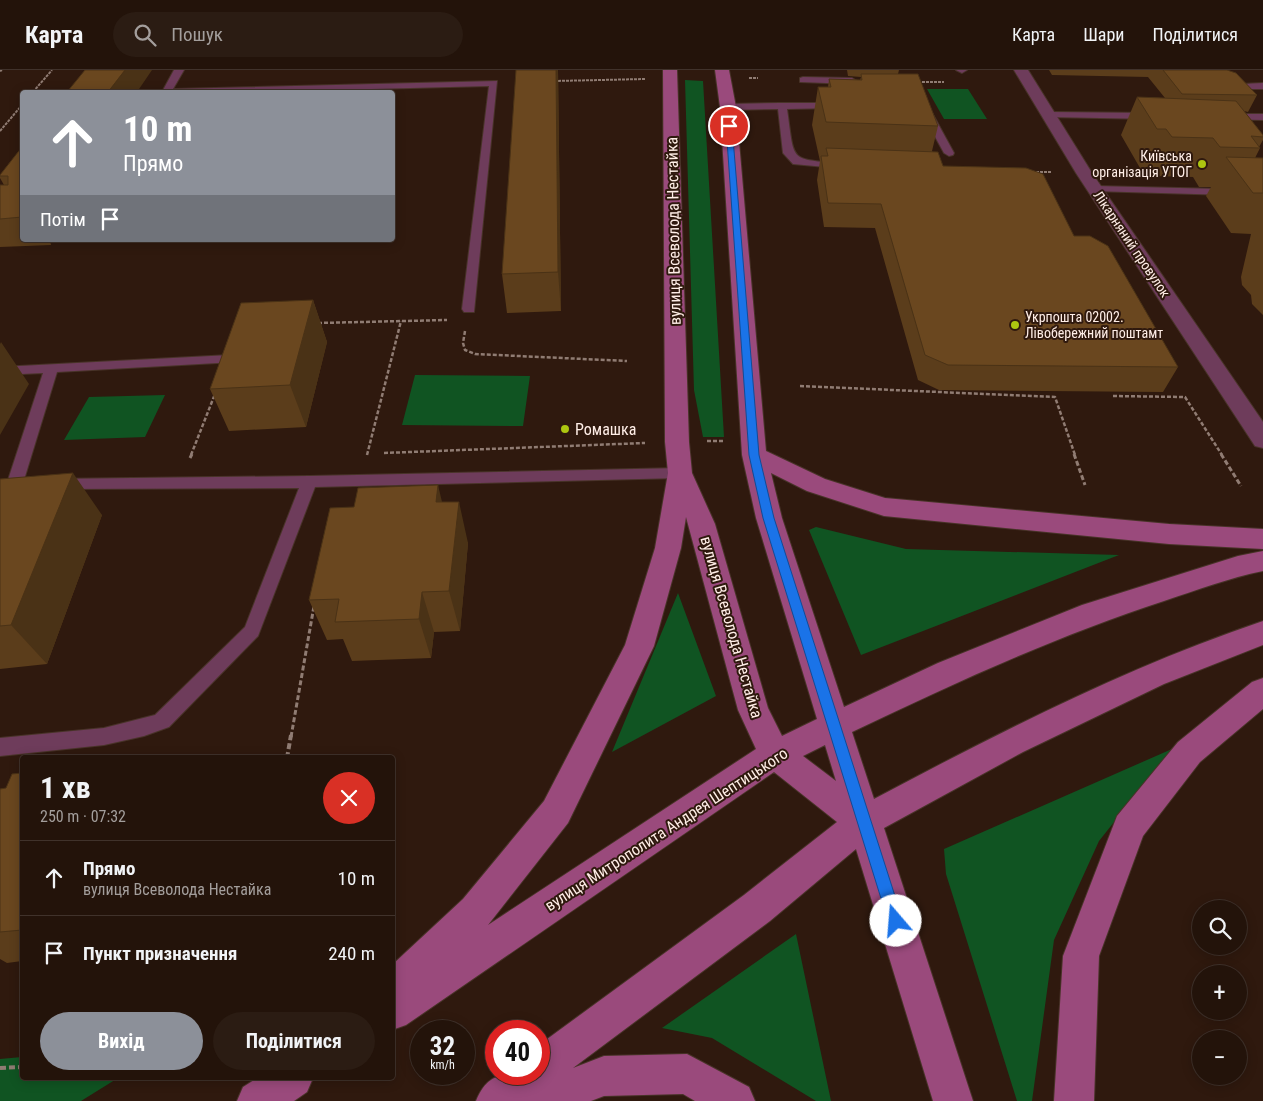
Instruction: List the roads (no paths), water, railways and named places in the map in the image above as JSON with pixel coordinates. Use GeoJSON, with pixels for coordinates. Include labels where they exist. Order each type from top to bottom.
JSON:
{"type":"FeatureCollection","features":[{"type":"Feature","properties":{"kind":"street","name":"Лікарняний провулок"},"geometry":{"type":"LineString","coordinates":[[1021,70],[1084,172],[1263,440]]}},
{"type":"Feature","properties":{"kind":"street","name":"вулиця Всеволода Нестайка"},"geometry":{"type":"LineString","coordinates":[[670,74],[677,442],[680,473],[702,524],[753,710],[775,754],[863,822]]}},
{"type":"Feature","properties":{"kind":"street"},"geometry":{"type":"LineString","coordinates":[[722,74],[728,106],[754,455],[769,518],[952,1101]]}},
{"type":"Feature","properties":{"kind":"street"},"geometry":{"type":"LineString","coordinates":[[754,455],[816,485],[884,506],[1169,534],[1263,539]]}},
{"type":"Feature","properties":{"kind":"street"},"geometry":{"type":"LineString","coordinates":[[395,988],[476,912],[556,812],[639,646],[668,548],[680,473]]}},
{"type":"Feature","properties":{"kind":"street","name":"вулиця Митрополита Андрея Шептицького"},"geometry":{"type":"LineString","coordinates":[[395,1009],[775,754],[949,672],[1092,613],[1238,566],[1263,561]]}},
{"type":"Feature","properties":{"kind":"street"},"geometry":{"type":"LineString","coordinates":[[550,1061],[757,908],[863,822],[1020,738],[1153,675],[1263,634]]}},
{"type":"Feature","properties":{"kind":"street"},"geometry":{"type":"LineString","coordinates":[[1074,1101],[1081,956],[1129,827],[1189,752],[1263,691]]}},
{"type":"Feature","properties":{"kind":"street"},"geometry":{"type":"LineString","coordinates":[[540,1101],[604,1076],[687,1074],[735,1101]]}},
{"type":"Feature","properties":{"kind":"street"},"geometry":{"type":"LineString","coordinates":[[257,1101],[290,1080]]}},
{"type":"Feature","properties":{"kind":"street"},"geometry":{"type":"LineString","coordinates":[[496,1101],[517,1085]]}},
{"type":"Feature","properties":{"kind":"lane"},"geometry":{"type":"LineString","coordinates":[[167,90],[179,70]]}},
{"type":"Feature","properties":{"kind":"lane"},"geometry":{"type":"LineString","coordinates":[[1202,70],[1216,83],[1263,86]]}},
{"type":"Feature","properties":{"kind":"lane"},"geometry":{"type":"LineString","coordinates":[[728,106],[782,105],[805,88],[861,81]]}},
{"type":"Feature","properties":{"kind":"lane"},"geometry":{"type":"LineString","coordinates":[[239,90],[494,83],[468,315]]}},
{"type":"Feature","properties":{"kind":"lane"},"geometry":{"type":"LineString","coordinates":[[805,88],[851,106]]}},
{"type":"Feature","properties":{"kind":"lane"},"geometry":{"type":"LineString","coordinates":[[782,105],[788,154],[797,162],[816,166],[853,167]]}},
{"type":"Feature","properties":{"kind":"lane"},"geometry":{"type":"LineString","coordinates":[[914,106],[922,106],[949,153]]}},
{"type":"Feature","properties":{"kind":"lane"},"geometry":{"type":"LineString","coordinates":[[1050,115],[1164,116]]}},
{"type":"Feature","properties":{"kind":"lane"},"geometry":{"type":"LineString","coordinates":[[1233,132],[1217,117],[1263,118]]}},
{"type":"Feature","properties":{"kind":"lane"},"geometry":{"type":"LineString","coordinates":[[1096,189],[1263,194]]}},
{"type":"Feature","properties":{"kind":"lane"},"geometry":{"type":"LineString","coordinates":[[0,371],[230,359]]}},
{"type":"Feature","properties":{"kind":"lane"},"geometry":{"type":"LineString","coordinates":[[51,368],[7,483],[309,482],[680,473]]}},
{"type":"Feature","properties":{"kind":"lane"},"geometry":{"type":"LineString","coordinates":[[0,747],[124,733],[146,729],[162,721],[252,631],[309,482]]}},
{"type":"Feature","properties":{"kind":"place","name":"Київська організація УТОГ"},"geometry":{"type":"Point","coordinates":[1202,164]}},
{"type":"Feature","properties":{"kind":"place","name":"Укрпошта 02002. Лівобережний поштамт"},"geometry":{"type":"Point","coordinates":[1015,325]}},
{"type":"Feature","properties":{"kind":"place","name":"Ромашка"},"geometry":{"type":"Point","coordinates":[565,429]}}]}
